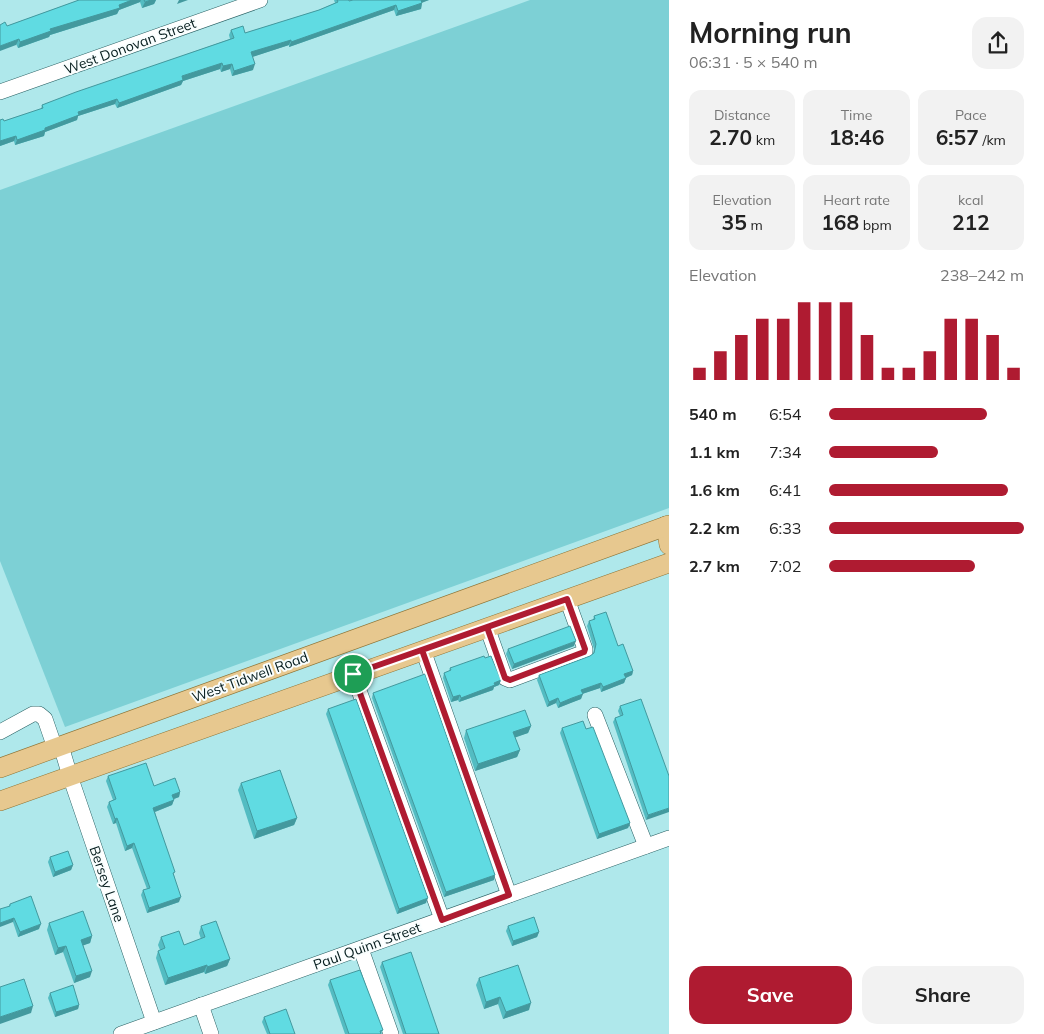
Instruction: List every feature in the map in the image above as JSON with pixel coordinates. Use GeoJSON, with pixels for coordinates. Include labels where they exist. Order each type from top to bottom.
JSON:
{"type":"FeatureCollection","features":[{"type":"Feature","properties":{"kind":"main road"},"geometry":{"type":"LineString","coordinates":[[667,525],[669,545]]}},
{"type":"Feature","properties":{"kind":"main road","name":"West Tidwell Road"},"geometry":{"type":"LineString","coordinates":[[0,768],[667,525]]}},
{"type":"Feature","properties":{"kind":"main road"},"geometry":{"type":"LineString","coordinates":[[0,801],[669,563]]}},
{"type":"Feature","properties":{"kind":"main road"},"geometry":{"type":"LineString","coordinates":[[266,671],[271,704]]}},
{"type":"Feature","properties":{"kind":"street","name":"West Donovan Street"},"geometry":{"type":"LineString","coordinates":[[0,92],[260,0]]}},
{"type":"Feature","properties":{"kind":"street"},"geometry":{"type":"LineString","coordinates":[[487,627],[505,678],[510,680],[519,677],[584,652],[585,649],[567,599]]}},
{"type":"Feature","properties":{"kind":"street"},"geometry":{"type":"LineString","coordinates":[[422,650],[509,895]]}},
{"type":"Feature","properties":{"kind":"street"},"geometry":{"type":"LineString","coordinates":[[353,674],[442,920]]}},
{"type":"Feature","properties":{"kind":"street","name":"Bersey Lane"},"geometry":{"type":"LineString","coordinates":[[0,732],[32,714],[40,714],[44,719],[70,776],[154,1022]]}},
{"type":"Feature","properties":{"kind":"street"},"geometry":{"type":"LineString","coordinates":[[595,715],[646,846]]}},
{"type":"Feature","properties":{"kind":"street","name":"Paul Quinn Street"},"geometry":{"type":"LineString","coordinates":[[121,1034],[669,838]]}},
{"type":"Feature","properties":{"kind":"street"},"geometry":{"type":"LineString","coordinates":[[361,949],[391,1034]]}},
{"type":"Feature","properties":{"kind":"street"},"geometry":{"type":"LineString","coordinates":[[201,1005],[211,1034]]}},
{"type":"Feature","properties":{"kind":"shaded area"},"geometry":{"type":"Polygon","coordinates":[[[530,0],[669,0],[669,508],[65,727],[0,561],[0,190],[530,0]]]}},
{"type":"Feature","properties":{"kind":"building"},"geometry":{"type":"Polygon","coordinates":[[[79,0],[132,0],[119,5],[120,8],[50,29],[51,31],[20,42],[19,39],[0,46],[0,25],[5,22],[7,26],[79,0]]]}},
{"type":"Feature","properties":{"kind":"building"},"geometry":{"type":"Polygon","coordinates":[[[337,0],[421,0],[422,3],[398,11],[396,5],[291,42],[291,40],[251,52],[255,64],[234,71],[232,64],[223,66],[222,63],[182,76],[183,80],[119,103],[117,99],[78,112],[79,115],[17,140],[16,136],[0,141],[0,120],[3,119],[4,121],[43,108],[42,105],[76,92],[234,38],[231,30],[243,26],[245,33],[319,10],[338,2],[337,0]]]}},
{"type":"Feature","properties":{"kind":"building"},"geometry":{"type":"Polygon","coordinates":[[[606,612],[618,646],[623,644],[633,671],[624,674],[626,678],[603,687],[601,683],[581,690],[583,694],[560,703],[558,698],[549,702],[539,675],[594,653],[596,644],[589,621],[595,619],[594,616],[606,612]]]}},
{"type":"Feature","properties":{"kind":"building"},"geometry":{"type":"Polygon","coordinates":[[[570,626],[576,641],[514,664],[508,649],[570,626]]]}},
{"type":"Feature","properties":{"kind":"building"},"geometry":{"type":"Polygon","coordinates":[[[484,656],[485,658],[491,656],[501,680],[494,683],[495,685],[461,698],[460,695],[453,697],[444,673],[451,670],[450,668],[484,656]]]}},
{"type":"Feature","properties":{"kind":"building"},"geometry":{"type":"Polygon","coordinates":[[[425,674],[495,875],[446,892],[373,693],[425,674]]]}},
{"type":"Feature","properties":{"kind":"building"},"geometry":{"type":"Polygon","coordinates":[[[356,699],[428,898],[399,909],[328,709],[356,699]]]}},
{"type":"Feature","properties":{"kind":"building"},"geometry":{"type":"Polygon","coordinates":[[[641,699],[669,776],[669,808],[648,815],[615,718],[623,715],[620,706],[641,699]]]}},
{"type":"Feature","properties":{"kind":"building"},"geometry":{"type":"Polygon","coordinates":[[[525,710],[531,726],[513,732],[520,750],[478,764],[466,730],[525,710]]]}},
{"type":"Feature","properties":{"kind":"building"},"geometry":{"type":"Polygon","coordinates":[[[583,721],[586,729],[593,727],[630,823],[599,834],[562,728],[583,721]]]}},
{"type":"Feature","properties":{"kind":"building"},"geometry":{"type":"Polygon","coordinates":[[[146,763],[154,786],[175,778],[180,792],[172,795],[174,800],[153,808],[175,872],[173,873],[181,897],[149,908],[143,890],[150,888],[134,843],[127,846],[117,818],[115,819],[109,802],[116,799],[108,776],[146,763]]]}},
{"type":"Feature","properties":{"kind":"building"},"geometry":{"type":"Polygon","coordinates":[[[280,770],[297,818],[257,831],[241,783],[280,770]]]}},
{"type":"Feature","properties":{"kind":"building"},"geometry":{"type":"Polygon","coordinates":[[[68,851],[73,865],[55,872],[50,857],[68,851]]]}},
{"type":"Feature","properties":{"kind":"building"},"geometry":{"type":"Polygon","coordinates":[[[31,896],[41,924],[20,932],[14,918],[0,923],[0,909],[31,896]]]}},
{"type":"Feature","properties":{"kind":"building"},"geometry":{"type":"Polygon","coordinates":[[[83,911],[92,936],[81,940],[92,971],[76,976],[66,946],[58,948],[49,923],[83,911]]]}},
{"type":"Feature","properties":{"kind":"building"},"geometry":{"type":"Polygon","coordinates":[[[534,917],[539,932],[513,941],[508,926],[534,917]]]}},
{"type":"Feature","properties":{"kind":"building"},"geometry":{"type":"Polygon","coordinates":[[[216,921],[230,959],[168,978],[158,951],[165,948],[161,937],[179,931],[184,945],[205,937],[201,926],[216,921]]]}},
{"type":"Feature","properties":{"kind":"building"},"geometry":{"type":"Polygon","coordinates":[[[411,952],[439,1034],[406,1034],[382,962],[411,952]]]}},
{"type":"Feature","properties":{"kind":"building"},"geometry":{"type":"Polygon","coordinates":[[[518,965],[531,1003],[506,1012],[500,997],[486,1002],[479,978],[518,965]]]}},
{"type":"Feature","properties":{"kind":"building"},"geometry":{"type":"Polygon","coordinates":[[[360,970],[383,1030],[380,1031],[381,1034],[349,1034],[330,980],[360,970]]]}},
{"type":"Feature","properties":{"kind":"building"},"geometry":{"type":"Polygon","coordinates":[[[24,979],[33,1006],[0,1017],[0,987],[24,979]]]}},
{"type":"Feature","properties":{"kind":"building"},"geometry":{"type":"Polygon","coordinates":[[[73,985],[79,1005],[56,1012],[50,993],[73,985]]]}},
{"type":"Feature","properties":{"kind":"building"},"geometry":{"type":"Polygon","coordinates":[[[286,1009],[295,1034],[270,1034],[264,1017],[286,1009]]]}},
{"type":"Feature","properties":{"kind":"route"},"geometry":{"type":"LineString","coordinates":[[353,674],[442,920],[509,895],[422,650],[527,613],[567,599],[585,649],[584,652],[510,680],[505,678],[487,627],[353,674]]}}]}
